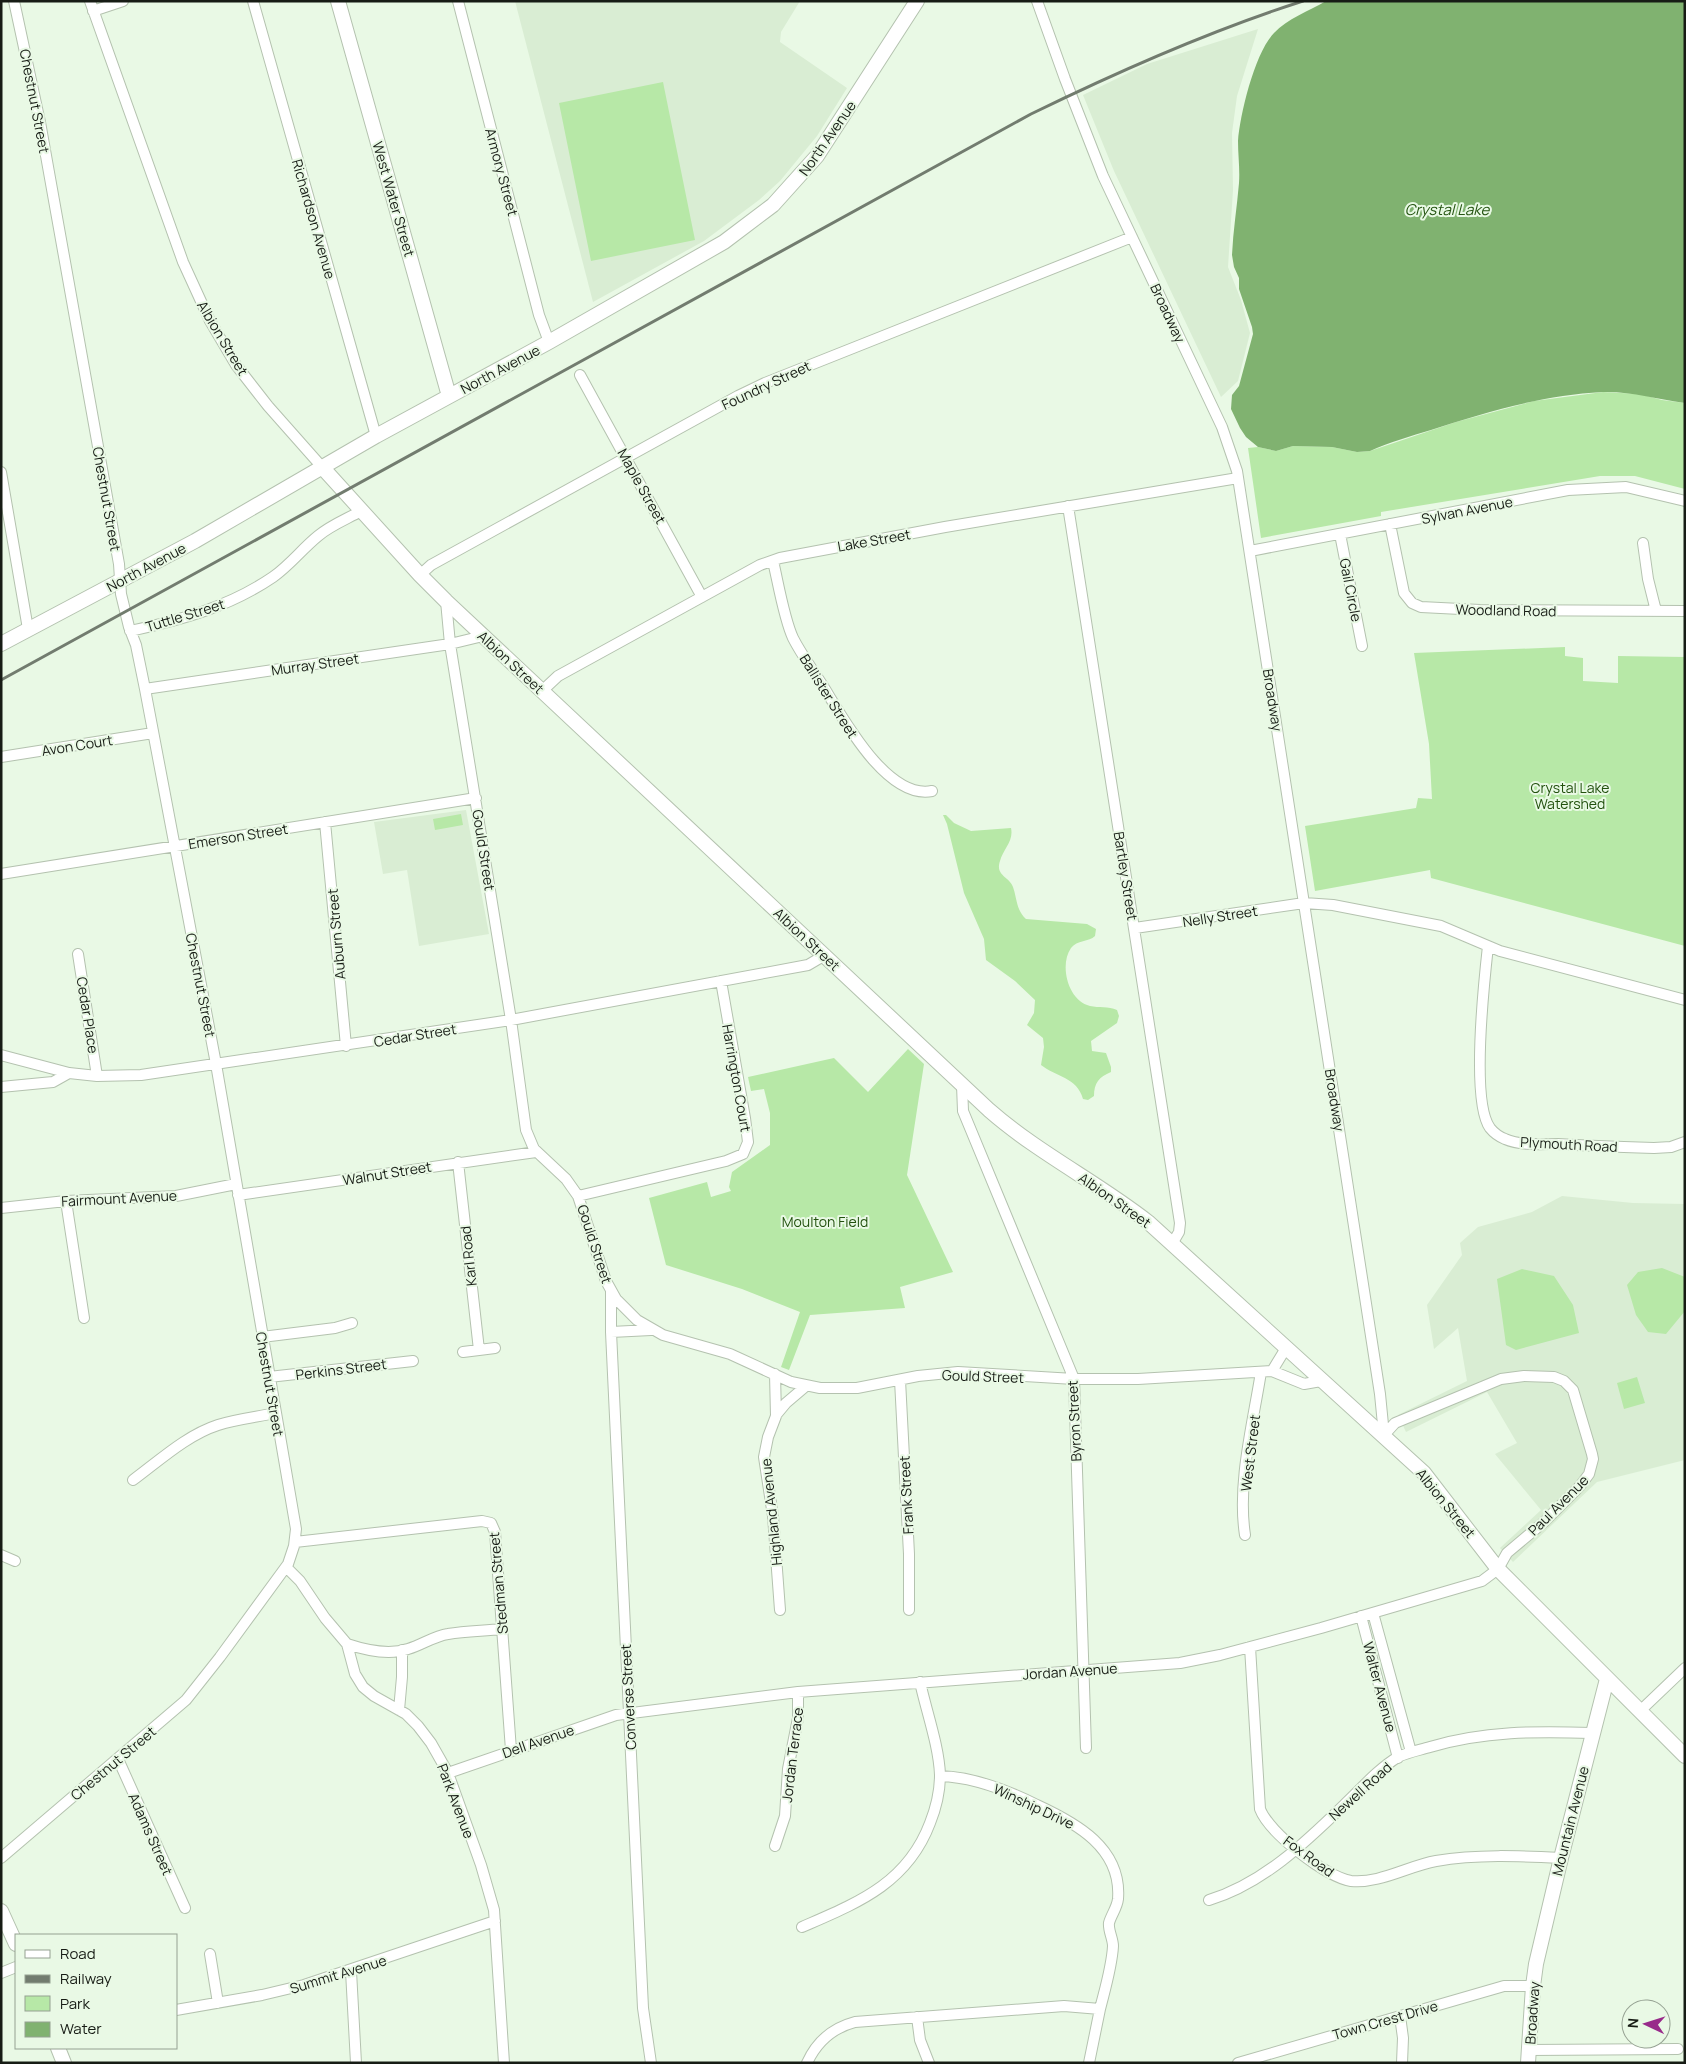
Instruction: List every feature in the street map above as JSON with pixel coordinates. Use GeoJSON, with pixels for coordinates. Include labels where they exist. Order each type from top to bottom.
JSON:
{"type":"FeatureCollection","features":[{"type":"Feature","properties":{"kind":"main road","name":"West Water Street"},"geometry":{"type":"LineString","coordinates":[[338,1],[450,396]]}},
{"type":"Feature","properties":{"kind":"main road","name":"North Avenue"},"geometry":{"type":"LineString","coordinates":[[1,644],[196,541],[376,436],[549,342],[724,242],[773,205],[817,156],[918,1]]}},
{"type":"Feature","properties":{"kind":"main road","name":"Albion Street"},"geometry":{"type":"LineString","coordinates":[[322,467],[446,601],[962,1085],[1016,1133],[1125,1206],[1172,1244],[1321,1381],[1384,1435],[1435,1486],[1498,1569],[1685,1756]]}},
{"type":"Feature","properties":{"kind":"main road","name":"Mountain Avenue"},"geometry":{"type":"LineString","coordinates":[[1536,1964],[1592,1733],[1607,1679]]}},
{"type":"Feature","properties":{"kind":"main road"},"geometry":{"type":"LineString","coordinates":[[1,1911],[15,1942]]}},
{"type":"Feature","properties":{"kind":"main road","name":"Broadway"},"geometry":{"type":"LineString","coordinates":[[1529,2056],[1536,1964]]}},
{"type":"Feature","properties":{"kind":"main road"},"geometry":{"type":"LineString","coordinates":[[58,2049],[64,2063]]}},
{"type":"Feature","properties":{"kind":"street","name":"Chestnut Street"},"geometry":{"type":"LineString","coordinates":[[1,1858],[178,1708],[194,1691],[286,1567],[295,1542],[294,1516],[216,1064],[154,733],[135,641],[130,631],[121,592],[42,135],[14,1]]}},
{"type":"Feature","properties":{"kind":"street"},"geometry":{"type":"LineString","coordinates":[[91,6],[123,1]]}},
{"type":"Feature","properties":{"kind":"street","name":"Richardson Avenue"},"geometry":{"type":"LineString","coordinates":[[253,1],[376,436]]}},
{"type":"Feature","properties":{"kind":"street","name":"Armory Street"},"geometry":{"type":"LineString","coordinates":[[458,1],[539,315],[549,342]]}},
{"type":"Feature","properties":{"kind":"street","name":"Broadway"},"geometry":{"type":"LineString","coordinates":[[1037,1],[1090,145],[1222,427],[1238,478],[1380,1394],[1384,1435]]}},
{"type":"Feature","properties":{"kind":"street","name":"Albion Street"},"geometry":{"type":"LineString","coordinates":[[91,6],[171,229],[206,313],[236,365],[268,406],[322,467]]}},
{"type":"Feature","properties":{"kind":"street","name":"Foundry Street"},"geometry":{"type":"LineString","coordinates":[[420,575],[431,565],[765,383],[1132,237]]}},
{"type":"Feature","properties":{"kind":"street","name":"Maple Street"},"geometry":{"type":"LineString","coordinates":[[580,375],[702,597]]}},
{"type":"Feature","properties":{"kind":"street"},"geometry":{"type":"LineString","coordinates":[[1,472],[28,629]]}},
{"type":"Feature","properties":{"kind":"street","name":"Lake Street"},"geometry":{"type":"LineString","coordinates":[[542,691],[558,676],[760,565],[773,560],[1068,506],[1238,478]]}},
{"type":"Feature","properties":{"kind":"street","name":"Sylvan Avenue"},"geometry":{"type":"LineString","coordinates":[[1250,551],[1586,488],[1632,488],[1685,501]]}},
{"type":"Feature","properties":{"kind":"street","name":"Bartley Street"},"geometry":{"type":"LineString","coordinates":[[1068,506],[1180,1223],[1178,1235],[1172,1244]]}},
{"type":"Feature","properties":{"kind":"street","name":"Tuttle Street"},"geometry":{"type":"LineString","coordinates":[[130,631],[193,616],[260,586],[290,564],[321,534],[362,511]]}},
{"type":"Feature","properties":{"kind":"street","name":"Woodland Road"},"geometry":{"type":"LineString","coordinates":[[1390,524],[1404,593],[1408,600],[1417,606],[1433,609],[1480,610],[1685,611]]}},
{"type":"Feature","properties":{"kind":"street","name":"Gail Circle"},"geometry":{"type":"LineString","coordinates":[[1340,534],[1362,646]]}},
{"type":"Feature","properties":{"kind":"street"},"geometry":{"type":"LineString","coordinates":[[1643,543],[1648,579],[1656,611]]}},
{"type":"Feature","properties":{"kind":"street","name":"Ballister Street"},"geometry":{"type":"LineString","coordinates":[[773,560],[793,639],[860,745],[872,759],[909,789],[922,792],[932,791]]}},
{"type":"Feature","properties":{"kind":"street","name":"Gould Street"},"geometry":{"type":"LineString","coordinates":[[446,601],[450,644],[511,1020],[523,1116],[528,1137],[536,1152],[566,1180],[578,1196],[602,1273],[610,1291],[628,1312],[652,1330],[675,1339],[736,1356],[806,1386],[845,1389],[929,1374],[958,1372],[1074,1379],[1147,1378],[1272,1371],[1304,1384],[1321,1381]]}},
{"type":"Feature","properties":{"kind":"street","name":"Murray Street"},"geometry":{"type":"LineString","coordinates":[[145,690],[450,644],[483,636]]}},
{"type":"Feature","properties":{"kind":"street","name":"Avon Court"},"geometry":{"type":"LineString","coordinates":[[1,757],[154,733]]}},
{"type":"Feature","properties":{"kind":"street","name":"Emerson Street"},"geometry":{"type":"LineString","coordinates":[[1,874],[476,798]]}},
{"type":"Feature","properties":{"kind":"street","name":"Auburn Street"},"geometry":{"type":"LineString","coordinates":[[325,822],[346,1046]]}},
{"type":"Feature","properties":{"kind":"street"},"geometry":{"type":"LineString","coordinates":[[1304,903],[1333,905],[1434,924],[1451,929],[1488,946],[1685,1000]]}},
{"type":"Feature","properties":{"kind":"street","name":"Nelly Street"},"geometry":{"type":"LineString","coordinates":[[1135,928],[1304,903]]}},
{"type":"Feature","properties":{"kind":"street","name":"Plymouth Road"},"geometry":{"type":"LineString","coordinates":[[1488,946],[1482,1017],[1481,1084],[1483,1111],[1490,1128],[1494,1132],[1511,1141],[1536,1144],[1654,1148],[1671,1147],[1685,1142]]}},
{"type":"Feature","properties":{"kind":"street","name":"Cedar Place"},"geometry":{"type":"LineString","coordinates":[[78,954],[97,1076]]}},
{"type":"Feature","properties":{"kind":"street","name":"Cedar Street"},"geometry":{"type":"LineString","coordinates":[[1,1055],[69,1073],[97,1076],[141,1075],[511,1020],[808,964],[824,956]]}},
{"type":"Feature","properties":{"kind":"street","name":"Harrington Court"},"geometry":{"type":"LineString","coordinates":[[578,1196],[726,1161],[743,1154],[748,1142],[745,1118],[721,981]]}},
{"type":"Feature","properties":{"kind":"street"},"geometry":{"type":"LineString","coordinates":[[1,1087],[53,1082],[69,1073]]}},
{"type":"Feature","properties":{"kind":"street","name":"Byron Street"},"geometry":{"type":"LineString","coordinates":[[962,1085],[963,1111],[1074,1379],[1086,1748]]}},
{"type":"Feature","properties":{"kind":"street","name":"Walnut Street"},"geometry":{"type":"LineString","coordinates":[[238,1195],[536,1152]]}},
{"type":"Feature","properties":{"kind":"street","name":"Karl Road"},"geometry":{"type":"LineString","coordinates":[[458,1162],[479,1350]]}},
{"type":"Feature","properties":{"kind":"street","name":"Fairmount Avenue"},"geometry":{"type":"LineString","coordinates":[[1,1208],[66,1201],[176,1196],[236,1184]]}},
{"type":"Feature","properties":{"kind":"street"},"geometry":{"type":"LineString","coordinates":[[66,1201],[84,1318]]}},
{"type":"Feature","properties":{"kind":"street","name":"Converse Street"},"geometry":{"type":"LineString","coordinates":[[610,1291],[643,2008],[650,2063]]}},
{"type":"Feature","properties":{"kind":"street"},"geometry":{"type":"LineString","coordinates":[[262,1337],[335,1328],[352,1323]]}},
{"type":"Feature","properties":{"kind":"street"},"geometry":{"type":"LineString","coordinates":[[611,1332],[652,1330]]}},
{"type":"Feature","properties":{"kind":"street"},"geometry":{"type":"LineString","coordinates":[[463,1352],[495,1348]]}},
{"type":"Feature","properties":{"kind":"street"},"geometry":{"type":"LineString","coordinates":[[1272,1371],[1286,1348]]}},
{"type":"Feature","properties":{"kind":"street","name":"Perkins Street"},"geometry":{"type":"LineString","coordinates":[[269,1378],[413,1361]]}},
{"type":"Feature","properties":{"kind":"street","name":"West Street"},"geometry":{"type":"LineString","coordinates":[[1245,1535],[1246,1472],[1261,1372]]}},
{"type":"Feature","properties":{"kind":"street","name":"Highland Avenue"},"geometry":{"type":"LineString","coordinates":[[775,1374],[776,1416]]}},
{"type":"Feature","properties":{"kind":"street","name":"Paul Avenue"},"geometry":{"type":"LineString","coordinates":[[1384,1435],[1396,1423],[1501,1379],[1524,1376],[1549,1376],[1570,1385],[1576,1397],[1593,1459],[1589,1474],[1580,1486],[1544,1522],[1507,1553],[1498,1569]]}},
{"type":"Feature","properties":{"kind":"street","name":"Frank Street"},"geometry":{"type":"LineString","coordinates":[[900,1380],[909,1554],[909,1610]]}},
{"type":"Feature","properties":{"kind":"street","name":"Highland Avenue"},"geometry":{"type":"LineString","coordinates":[[780,1610],[773,1522],[764,1457],[768,1437],[776,1416],[786,1402],[806,1386]]}},
{"type":"Feature","properties":{"kind":"street"},"geometry":{"type":"LineString","coordinates":[[133,1480],[186,1441],[204,1431],[223,1423],[276,1413]]}},
{"type":"Feature","properties":{"kind":"street","name":"Stedman Street"},"geometry":{"type":"LineString","coordinates":[[295,1542],[482,1521],[489,1522],[494,1527],[495,1532],[511,1750]]}},
{"type":"Feature","properties":{"kind":"street"},"geometry":{"type":"LineString","coordinates":[[1,1555],[15,1561]]}},
{"type":"Feature","properties":{"kind":"street","name":"Park Avenue"},"geometry":{"type":"LineString","coordinates":[[286,1567],[300,1581],[325,1618],[347,1644],[355,1674],[363,1686],[374,1696],[399,1710],[423,1732],[448,1773],[486,1883],[496,1921],[504,2063]]}},
{"type":"Feature","properties":{"kind":"street","name":"Jordan Avenue"},"geometry":{"type":"LineString","coordinates":[[628,1714],[798,1692],[1180,1663],[1250,1647],[1477,1584],[1498,1569]]}},
{"type":"Feature","properties":{"kind":"street","name":"Walter Avenue"},"geometry":{"type":"LineString","coordinates":[[1373,1613],[1411,1752]]}},
{"type":"Feature","properties":{"kind":"street","name":"Walter Avenue"},"geometry":{"type":"LineString","coordinates":[[1361,1616],[1398,1758]]}},
{"type":"Feature","properties":{"kind":"street"},"geometry":{"type":"LineString","coordinates":[[347,1644],[366,1649],[402,1650],[447,1634],[502,1629]]}},
{"type":"Feature","properties":{"kind":"street","name":"Fox Road"},"geometry":{"type":"LineString","coordinates":[[1250,1647],[1260,1810],[1270,1825],[1296,1850],[1328,1872],[1352,1881],[1378,1878],[1427,1863],[1463,1857],[1514,1855],[1561,1858]]}},
{"type":"Feature","properties":{"kind":"street"},"geometry":{"type":"LineString","coordinates":[[399,1710],[402,1650]]}},
{"type":"Feature","properties":{"kind":"street"},"geometry":{"type":"LineString","coordinates":[[1640,1710],[1685,1668]]}},
{"type":"Feature","properties":{"kind":"street"},"geometry":{"type":"LineString","coordinates":[[802,1927],[869,1896],[896,1876],[909,1863],[919,1848],[932,1819],[940,1776],[938,1759],[920,1682]]}},
{"type":"Feature","properties":{"kind":"street","name":"Jordan Terrace"},"geometry":{"type":"LineString","coordinates":[[774,1846],[785,1816],[789,1759],[798,1718],[798,1692]]}},
{"type":"Feature","properties":{"kind":"street","name":"Dell Avenue"},"geometry":{"type":"LineString","coordinates":[[448,1773],[610,1716],[628,1714]]}},
{"type":"Feature","properties":{"kind":"street","name":"Newell Road"},"geometry":{"type":"LineString","coordinates":[[1209,1900],[1253,1880],[1296,1850],[1372,1778],[1398,1758],[1411,1752],[1460,1739],[1501,1734],[1592,1733]]}},
{"type":"Feature","properties":{"kind":"street","name":"Adams Street"},"geometry":{"type":"LineString","coordinates":[[118,1759],[185,1908]]}},
{"type":"Feature","properties":{"kind":"street","name":"Winship Drive"},"geometry":{"type":"LineString","coordinates":[[940,1776],[957,1777],[990,1786],[1062,1817],[1097,1841],[1110,1858],[1116,1874],[1118,1900],[1109,1924],[1113,1948],[1089,2063]]}},
{"type":"Feature","properties":{"kind":"street","name":"Summit Avenue"},"geometry":{"type":"LineString","coordinates":[[178,2010],[284,1990],[351,1971],[485,1923],[496,1921]]}},
{"type":"Feature","properties":{"kind":"street"},"geometry":{"type":"LineString","coordinates":[[210,1954],[218,2003]]}},
{"type":"Feature","properties":{"kind":"street"},"geometry":{"type":"LineString","coordinates":[[1,1973],[15,1967]]}},
{"type":"Feature","properties":{"kind":"street"},"geometry":{"type":"LineString","coordinates":[[351,1971],[356,2063]]}},
{"type":"Feature","properties":{"kind":"street","name":"Town Crest Drive"},"geometry":{"type":"LineString","coordinates":[[1238,2063],[1504,1986],[1533,1986]]}},
{"type":"Feature","properties":{"kind":"street"},"geometry":{"type":"LineString","coordinates":[[807,2063],[818,2044],[829,2034],[841,2026],[862,2021],[1070,2005],[1100,2009]]}},
{"type":"Feature","properties":{"kind":"street"},"geometry":{"type":"LineString","coordinates":[[1400,2016],[1403,2038],[1402,2063]]}},
{"type":"Feature","properties":{"kind":"street"},"geometry":{"type":"LineString","coordinates":[[917,2017],[920,2040],[929,2063]]}},
{"type":"Feature","properties":{"kind":"street"},"geometry":{"type":"LineString","coordinates":[[1529,2056],[1678,2049]]}},
{"type":"Feature","properties":{"kind":"shaded area"},"geometry":{"type":"Polygon","coordinates":[[[515,1],[800,1],[781,32],[780,42],[847,88],[817,136],[780,181],[759,200],[704,241],[593,302],[515,1]]]}},
{"type":"Feature","properties":{"kind":"shaded area"},"geometry":{"type":"Polygon","coordinates":[[[1258,29],[1237,96],[1232,133],[1233,190],[1228,267],[1241,300],[1250,333],[1238,381],[1221,397],[1114,171],[1083,95],[1147,64],[1258,29]]]}},
{"type":"Feature","properties":{"kind":"shaded area"},"geometry":{"type":"Polygon","coordinates":[[[466,810],[489,934],[419,946],[407,870],[383,874],[374,822],[466,810]]]}},
{"type":"Feature","properties":{"kind":"shaded area"},"geometry":{"type":"Polygon","coordinates":[[[1562,1196],[1633,1203],[1685,1204],[1685,1460],[1597,1482],[1513,1562],[1500,1548],[1541,1510],[1495,1454],[1517,1443],[1487,1392],[1406,1432],[1398,1415],[1467,1381],[1458,1328],[1434,1349],[1427,1305],[1462,1255],[1460,1243],[1478,1227],[1532,1212],[1562,1196]]]}},
{"type":"Feature","properties":{"kind":"green space"},"geometry":{"type":"Polygon","coordinates":[[[663,82],[695,240],[591,261],[559,103],[663,82]]]}},
{"type":"Feature","properties":{"kind":"green space"},"geometry":{"type":"Polygon","coordinates":[[[1603,392],[1640,394],[1662,400],[1685,403],[1685,489],[1635,476],[1600,476],[1381,512],[1381,516],[1261,538],[1248,448],[1258,447],[1276,451],[1293,446],[1332,447],[1357,452],[1370,451],[1456,422],[1534,401],[1603,392]]]}},
{"type":"Feature","properties":{"kind":"green space","name":"Crystal Lake Watershed"},"geometry":{"type":"Polygon","coordinates":[[[1565,647],[1565,656],[1583,658],[1583,681],[1618,683],[1618,656],[1685,657],[1685,946],[1431,878],[1430,870],[1315,891],[1305,826],[1416,808],[1418,798],[1432,799],[1429,744],[1414,653],[1565,647]]]}},
{"type":"Feature","properties":{"kind":"green space"},"geometry":{"type":"Polygon","coordinates":[[[461,814],[463,825],[435,830],[433,819],[461,814]]]}},
{"type":"Feature","properties":{"kind":"green space"},"geometry":{"type":"Polygon","coordinates":[[[943,815],[971,831],[1011,828],[1010,841],[1001,857],[999,870],[1011,883],[1019,908],[1026,919],[1087,924],[1096,929],[1095,936],[1071,948],[1067,955],[1066,964],[1066,973],[1071,990],[1082,1003],[1117,1010],[1119,1016],[1117,1023],[1091,1041],[1092,1051],[1106,1053],[1111,1072],[1098,1081],[1094,1096],[1088,1100],[1083,1099],[1076,1086],[1071,1082],[1041,1065],[1044,1047],[1043,1038],[1027,1025],[1034,1013],[1035,1000],[1015,981],[986,960],[984,939],[964,893],[947,824],[943,815]]]}},
{"type":"Feature","properties":{"kind":"green space","name":"Moulton Field"},"geometry":{"type":"Polygon","coordinates":[[[908,1049],[924,1064],[907,1175],[953,1272],[900,1287],[905,1308],[810,1315],[789,1370],[781,1367],[800,1312],[742,1289],[666,1265],[649,1198],[707,1182],[711,1197],[731,1191],[729,1187],[732,1172],[770,1145],[770,1113],[764,1089],[751,1091],[748,1077],[834,1058],[868,1092],[908,1049]]]}},
{"type":"Feature","properties":{"kind":"green space"},"geometry":{"type":"Polygon","coordinates":[[[1662,1268],[1685,1277],[1685,1311],[1666,1334],[1648,1332],[1636,1315],[1627,1285],[1638,1272],[1662,1268]]]}},
{"type":"Feature","properties":{"kind":"green space"},"geometry":{"type":"Polygon","coordinates":[[[1522,1269],[1554,1276],[1573,1305],[1579,1333],[1516,1350],[1506,1345],[1497,1279],[1522,1269]]]}},
{"type":"Feature","properties":{"kind":"green space"},"geometry":{"type":"Polygon","coordinates":[[[1637,1377],[1645,1403],[1624,1409],[1617,1383],[1637,1377]]]}},
{"type":"Feature","properties":{"kind":"water","name":"Crystal Lake"},"geometry":{"type":"Polygon","coordinates":[[[1326,1],[1685,1],[1685,403],[1612,392],[1559,397],[1515,405],[1473,417],[1400,439],[1370,451],[1357,452],[1332,447],[1293,446],[1276,451],[1258,447],[1246,437],[1231,409],[1232,395],[1239,386],[1253,334],[1239,289],[1239,278],[1234,267],[1232,255],[1239,183],[1239,129],[1255,68],[1267,42],[1285,23],[1326,1]]]}},
{"type":"Feature","properties":{"kind":"railway"},"geometry":{"type":"LineString","coordinates":[[1,680],[1031,114],[1097,82],[1165,53],[1233,25],[1303,1]]}}]}
